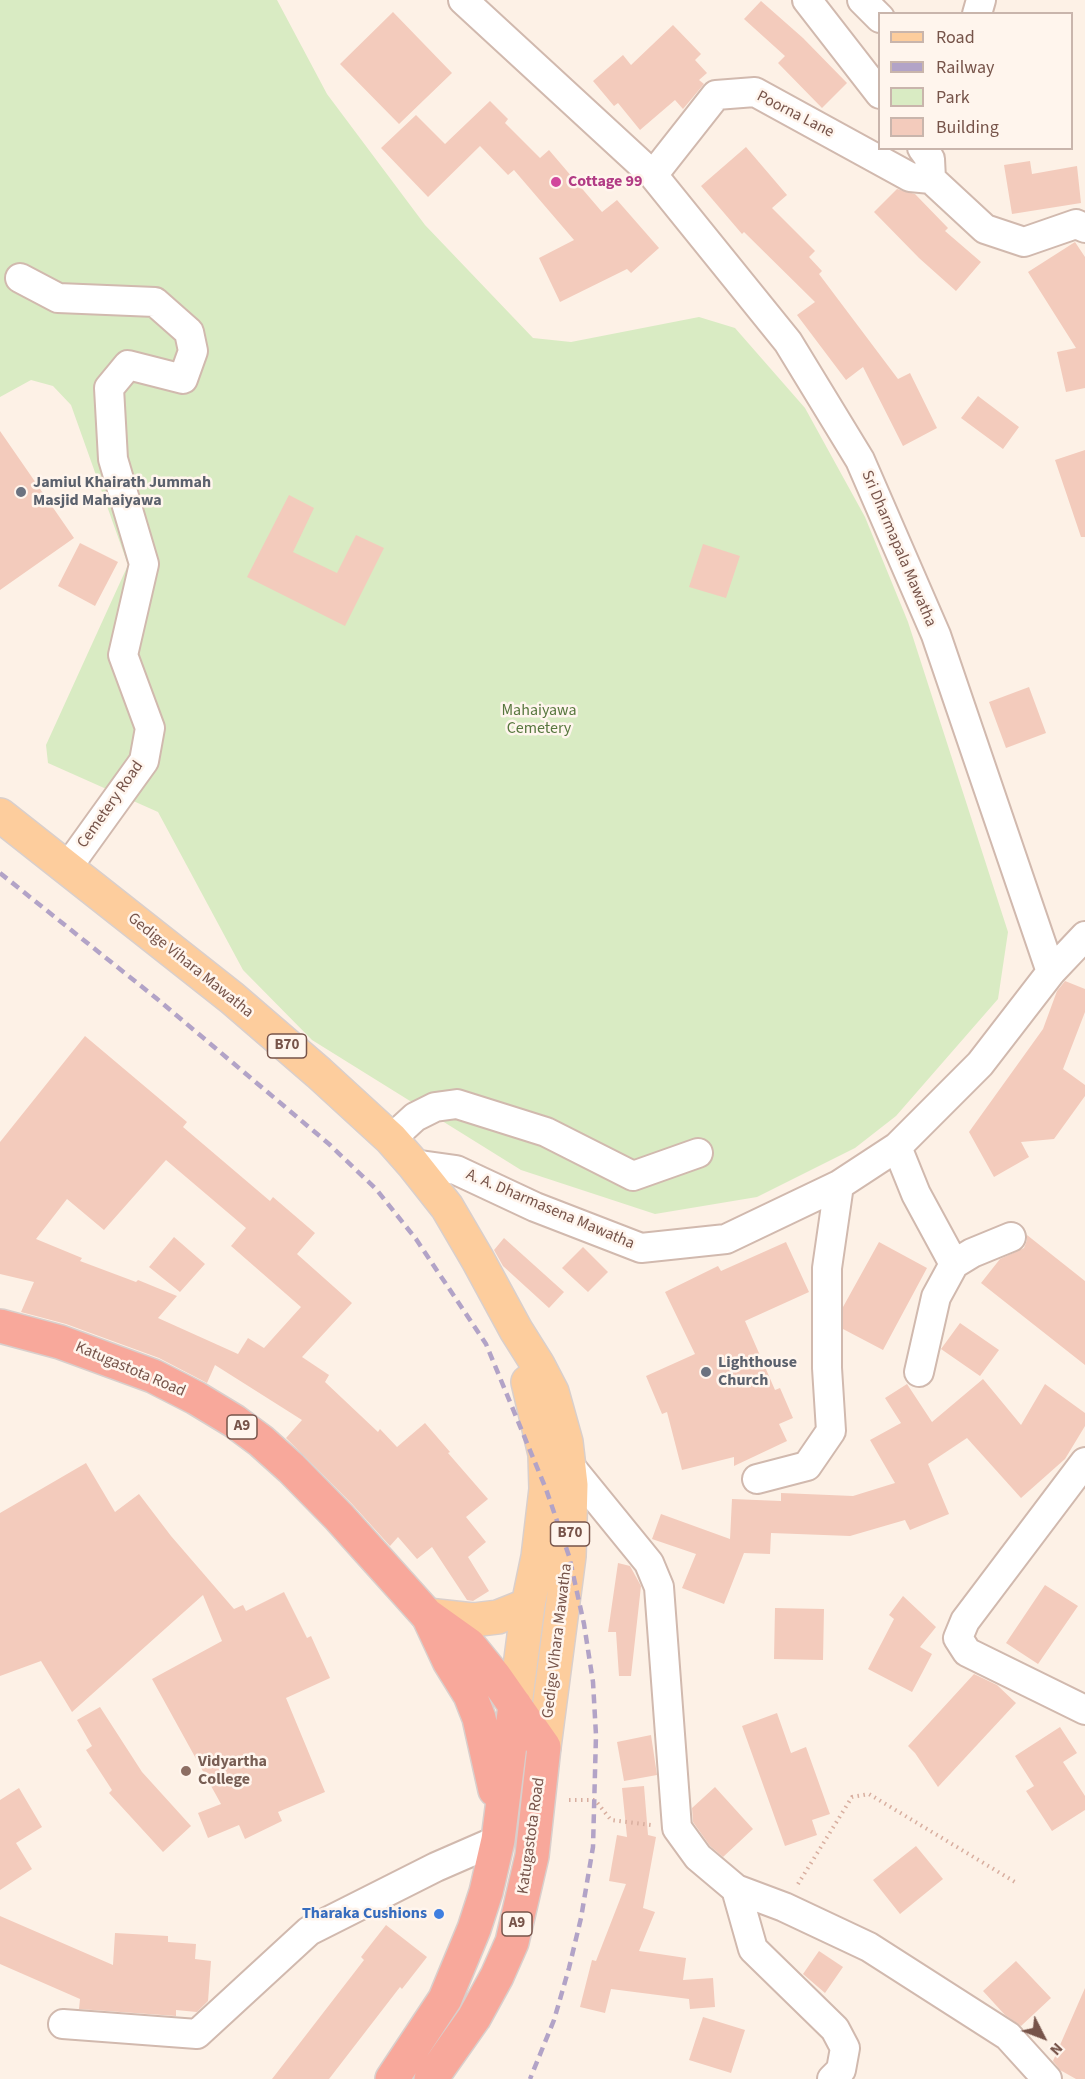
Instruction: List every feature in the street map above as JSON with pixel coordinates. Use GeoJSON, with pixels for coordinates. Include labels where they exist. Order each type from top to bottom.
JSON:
{"type":"FeatureCollection","features":[{"type":"Feature","properties":{"kind":"highway","name":"Katugastota Road"},"geometry":{"type":"LineString","coordinates":[[0,1326],[70,1345],[153,1376],[196,1398],[261,1441],[339,1517],[427,1615],[469,1646],[495,1677],[544,1747],[532,1856],[512,1942],[474,2018],[431,2079]]}},
{"type":"Feature","properties":{"kind":"highway","name":"Katugastota Road"},"geometry":{"type":"LineString","coordinates":[[392,2079],[440,2008],[461,1964],[486,1892],[500,1827],[479,1718],[470,1695],[449,1661],[427,1615]]}},
{"type":"Feature","properties":{"kind":"highway"},"geometry":{"type":"LineString","coordinates":[[500,1827],[514,1705]]}},
{"type":"Feature","properties":{"kind":"main road","name":"Gedige Vihara Mawatha"},"geometry":{"type":"LineString","coordinates":[[0,814],[232,998],[391,1139],[447,1207],[478,1260],[552,1392],[570,1466],[569,1556],[544,1747]]}},
{"type":"Feature","properties":{"kind":"main road","name":"Gedige Vihara Mawatha"},"geometry":{"type":"LineString","coordinates":[[514,1705],[528,1605],[538,1557],[546,1489],[545,1454],[516,1330]]}},
{"type":"Feature","properties":{"kind":"main road"},"geometry":{"type":"LineString","coordinates":[[427,1615],[473,1620],[498,1617],[528,1605]]}},
{"type":"Feature","properties":{"kind":"street","name":"Sri Dharmapala Mawatha"},"geometry":{"type":"LineString","coordinates":[[463,0],[653,174],[788,342],[860,460],[936,636],[1051,972]]}},
{"type":"Feature","properties":{"kind":"street"},"geometry":{"type":"LineString","coordinates":[[807,0],[878,93]]}},
{"type":"Feature","properties":{"kind":"street"},"geometry":{"type":"LineString","coordinates":[[862,0],[878,17]]}},
{"type":"Feature","properties":{"kind":"street","name":"Poorna Lane"},"geometry":{"type":"LineString","coordinates":[[653,174],[716,95],[755,92],[910,177],[931,179]]}},
{"type":"Feature","properties":{"kind":"street"},"geometry":{"type":"LineString","coordinates":[[923,150],[930,159],[931,179],[985,229],[1024,242],[1076,224],[1085,228]]}},
{"type":"Feature","properties":{"kind":"street","name":"Cemetery Road"},"geometry":{"type":"LineString","coordinates":[[20,278],[58,298],[156,302],[189,332],[193,351],[183,379],[128,365],[109,388],[113,459],[144,564],[123,655],[150,728],[144,761],[67,868]]}},
{"type":"Feature","properties":{"kind":"street","name":"A. A. Dharmasena Mawatha"},"geometry":{"type":"LineString","coordinates":[[413,1164],[456,1170],[535,1207],[641,1248],[726,1239],[839,1185],[897,1147],[980,1064],[1051,972],[1085,936]]}},
{"type":"Feature","properties":{"kind":"street"},"geometry":{"type":"LineString","coordinates":[[391,1139],[415,1117],[435,1107],[458,1104],[546,1132],[633,1176],[698,1153]]}},
{"type":"Feature","properties":{"kind":"street"},"geometry":{"type":"LineString","coordinates":[[897,1147],[916,1194],[954,1264]]}},
{"type":"Feature","properties":{"kind":"street"},"geometry":{"type":"LineString","coordinates":[[757,1479],[807,1466],[831,1431],[827,1368],[827,1268],[839,1185]]}},
{"type":"Feature","properties":{"kind":"street"},"geometry":{"type":"LineString","coordinates":[[919,1372],[936,1297],[954,1264],[972,1253],[1011,1238]]}},
{"type":"Feature","properties":{"kind":"street"},"geometry":{"type":"LineString","coordinates":[[1085,1462],[965,1622],[958,1638],[967,1652],[1085,1710]]}},
{"type":"Feature","properties":{"kind":"street"},"geometry":{"type":"LineString","coordinates":[[570,1466],[649,1563],[658,1587],[677,1828],[698,1857],[736,1889],[784,1907],[870,1947],[1008,2036],[1047,2079]]}},
{"type":"Feature","properties":{"kind":"street"},"geometry":{"type":"LineString","coordinates":[[63,2025],[196,2034],[309,1931],[436,1867],[500,1827]]}},
{"type":"Feature","properties":{"kind":"street"},"geometry":{"type":"LineString","coordinates":[[736,1889],[753,1949],[835,2029],[845,2048],[843,2076]]}},
{"type":"Feature","properties":{"kind":"path"},"geometry":{"type":"LineString","coordinates":[[784,1907],[852,1797],[869,1794],[1015,1882]]}},
{"type":"Feature","properties":{"kind":"path"},"geometry":{"type":"LineString","coordinates":[[539,1800],[595,1800],[611,1820],[677,1828]]}},
{"type":"Feature","properties":{"kind":"green space","name":"Mahaiyawa Cemetery"},"geometry":{"type":"Polygon","coordinates":[[[0,0],[277,0],[327,94],[425,225],[533,338],[571,342],[699,317],[735,328],[805,408],[865,517],[908,622],[1008,932],[998,999],[896,1116],[855,1148],[757,1197],[655,1214],[521,1170],[312,1040],[243,970],[158,812],[48,763],[46,745],[128,565],[71,405],[53,386],[31,380],[0,397],[0,0]]]}},
{"type":"Feature","properties":{"kind":"building"},"geometry":{"type":"Polygon","coordinates":[[[761,1],[803,38],[847,83],[822,108],[778,63],[785,56],[744,19],[761,1]]]}},
{"type":"Feature","properties":{"kind":"building"},"geometry":{"type":"Polygon","coordinates":[[[393,12],[452,73],[399,124],[340,64],[393,12]]]}},
{"type":"Feature","properties":{"kind":"building"},"geometry":{"type":"Polygon","coordinates":[[[673,25],[701,54],[695,60],[707,73],[699,80],[704,84],[683,109],[675,100],[640,130],[618,103],[614,106],[593,81],[623,55],[631,65],[673,25]]]}},
{"type":"Feature","properties":{"kind":"building"},"geometry":{"type":"Polygon","coordinates":[[[490,101],[508,119],[505,123],[540,158],[549,150],[602,212],[617,200],[659,248],[631,273],[627,269],[560,302],[539,258],[574,240],[514,170],[508,175],[480,146],[428,197],[381,148],[416,115],[445,144],[490,101]]]}},
{"type":"Feature","properties":{"kind":"building"},"geometry":{"type":"Polygon","coordinates":[[[746,147],[787,195],[772,208],[815,251],[809,257],[822,271],[819,274],[898,379],[910,373],[937,428],[903,446],[863,367],[846,380],[797,315],[815,302],[744,232],[742,234],[701,186],[746,147]]]}},
{"type":"Feature","properties":{"kind":"building"},"geometry":{"type":"Polygon","coordinates":[[[1030,161],[1032,174],[1077,166],[1081,203],[1012,214],[1004,165],[1030,161]]]}},
{"type":"Feature","properties":{"kind":"building"},"geometry":{"type":"Polygon","coordinates":[[[897,189],[915,194],[948,228],[945,231],[981,262],[956,291],[919,258],[874,212],[897,189]]]}},
{"type":"Feature","properties":{"kind":"building"},"geometry":{"type":"Polygon","coordinates":[[[1075,242],[1085,257],[1085,388],[1066,392],[1057,352],[1076,348],[1028,272],[1075,242]]]}},
{"type":"Feature","properties":{"kind":"building"},"geometry":{"type":"Polygon","coordinates":[[[978,396],[1019,427],[1003,449],[961,418],[978,396]]]}},
{"type":"Feature","properties":{"kind":"building","name":"Jamiul Khairath Jummah Masjid Mahaiyawa"},"geometry":{"type":"Polygon","coordinates":[[[0,431],[74,538],[0,590],[0,431]]]}},
{"type":"Feature","properties":{"kind":"building"},"geometry":{"type":"Polygon","coordinates":[[[1085,450],[1085,537],[1081,537],[1055,460],[1085,450]]]}},
{"type":"Feature","properties":{"kind":"building"},"geometry":{"type":"Polygon","coordinates":[[[289,495],[314,508],[293,552],[337,573],[356,535],[384,548],[345,626],[247,577],[289,495]]]}},
{"type":"Feature","properties":{"kind":"building"},"geometry":{"type":"Polygon","coordinates":[[[80,543],[118,562],[95,606],[58,586],[80,543]]]}},
{"type":"Feature","properties":{"kind":"building"},"geometry":{"type":"Polygon","coordinates":[[[703,544],[740,556],[726,598],[689,587],[703,544]]]}},
{"type":"Feature","properties":{"kind":"building"},"geometry":{"type":"Polygon","coordinates":[[[1029,687],[1046,733],[1006,748],[989,702],[1029,687]]]}},
{"type":"Feature","properties":{"kind":"building"},"geometry":{"type":"Polygon","coordinates":[[[1065,981],[1085,989],[1085,1012],[1063,1069],[1085,1085],[1085,1096],[1054,1139],[1021,1142],[1029,1157],[994,1177],[969,1132],[1043,1029],[1057,991],[1065,981]]]}},
{"type":"Feature","properties":{"kind":"building"},"geometry":{"type":"Polygon","coordinates":[[[85,1036],[187,1122],[183,1127],[270,1201],[273,1197],[315,1233],[297,1254],[352,1303],[302,1357],[329,1375],[325,1382],[378,1432],[380,1429],[397,1447],[425,1423],[488,1499],[466,1517],[486,1542],[468,1557],[489,1591],[473,1601],[467,1600],[432,1547],[417,1559],[398,1537],[390,1546],[286,1438],[302,1420],[215,1365],[207,1383],[159,1358],[66,1324],[21,1312],[34,1282],[0,1274],[0,1142],[85,1036]],[[166,1160],[104,1230],[67,1199],[36,1239],[82,1258],[80,1261],[136,1282],[138,1280],[177,1296],[158,1318],[238,1354],[248,1338],[264,1348],[301,1307],[231,1246],[246,1228],[166,1160]]]}},
{"type":"Feature","properties":{"kind":"building"},"geometry":{"type":"Polygon","coordinates":[[[1027,1235],[1085,1281],[1085,1365],[981,1283],[1000,1259],[1024,1248],[1027,1235]]]}},
{"type":"Feature","properties":{"kind":"building"},"geometry":{"type":"Polygon","coordinates":[[[174,1237],[205,1264],[180,1292],[149,1267],[174,1237]]]}},
{"type":"Feature","properties":{"kind":"building"},"geometry":{"type":"Polygon","coordinates":[[[504,1238],[564,1292],[549,1308],[503,1266],[494,1250],[504,1238]]]}},
{"type":"Feature","properties":{"kind":"building"},"geometry":{"type":"Polygon","coordinates":[[[786,1242],[809,1292],[745,1321],[775,1390],[780,1388],[793,1418],[779,1424],[787,1441],[734,1466],[734,1457],[682,1470],[667,1412],[662,1414],[646,1376],[695,1354],[665,1292],[718,1266],[721,1271],[786,1242]]]}},
{"type":"Feature","properties":{"kind":"building"},"geometry":{"type":"Polygon","coordinates":[[[879,1242],[927,1268],[883,1350],[843,1329],[843,1307],[879,1242]]]}},
{"type":"Feature","properties":{"kind":"building"},"geometry":{"type":"Polygon","coordinates":[[[583,1247],[608,1272],[588,1292],[562,1268],[583,1247]]]}},
{"type":"Feature","properties":{"kind":"building"},"geometry":{"type":"Polygon","coordinates":[[[960,1323],[999,1350],[980,1376],[941,1349],[960,1323]]]}},
{"type":"Feature","properties":{"kind":"building"},"geometry":{"type":"Polygon","coordinates":[[[983,1379],[1021,1425],[1045,1384],[1085,1413],[1085,1426],[1065,1459],[1021,1498],[967,1438],[928,1464],[949,1514],[910,1530],[905,1520],[850,1536],[771,1533],[770,1554],[744,1553],[724,1604],[682,1588],[696,1554],[652,1539],[661,1514],[730,1539],[732,1499],[781,1501],[781,1493],[853,1496],[895,1483],[870,1440],[901,1423],[885,1398],[907,1384],[932,1422],[983,1379]]]}},
{"type":"Feature","properties":{"kind":"building"},"geometry":{"type":"Polygon","coordinates":[[[86,1463],[115,1512],[139,1494],[171,1536],[234,1609],[243,1605],[246,1611],[284,1592],[307,1638],[311,1636],[330,1678],[286,1698],[325,1792],[278,1812],[282,1821],[245,1839],[239,1825],[208,1838],[198,1813],[221,1804],[152,1679],[222,1641],[203,1595],[72,1712],[41,1661],[0,1676],[0,1513],[86,1463]]]}},
{"type":"Feature","properties":{"kind":"building"},"geometry":{"type":"Polygon","coordinates":[[[618,1563],[630,1566],[641,1586],[631,1676],[619,1676],[616,1632],[608,1632],[618,1563]]]}},
{"type":"Feature","properties":{"kind":"building"},"geometry":{"type":"Polygon","coordinates":[[[1045,1585],[1078,1606],[1038,1664],[1006,1643],[1045,1585]]]}},
{"type":"Feature","properties":{"kind":"building"},"geometry":{"type":"Polygon","coordinates":[[[903,1596],[936,1627],[920,1647],[932,1654],[912,1692],[868,1669],[894,1619],[889,1615],[903,1596]]]}},
{"type":"Feature","properties":{"kind":"building"},"geometry":{"type":"Polygon","coordinates":[[[775,1608],[824,1609],[823,1660],[774,1659],[775,1608]]]}},
{"type":"Feature","properties":{"kind":"building"},"geometry":{"type":"Polygon","coordinates":[[[974,1674],[997,1685],[1016,1703],[938,1787],[908,1746],[974,1674]]]}},
{"type":"Feature","properties":{"kind":"building"},"geometry":{"type":"Polygon","coordinates":[[[100,1707],[142,1772],[191,1826],[163,1852],[109,1793],[112,1790],[86,1750],[92,1746],[77,1720],[100,1707]]]}},
{"type":"Feature","properties":{"kind":"building"},"geometry":{"type":"Polygon","coordinates":[[[777,1713],[791,1753],[806,1747],[830,1814],[812,1820],[817,1835],[785,1846],[742,1726],[777,1713]]]}},
{"type":"Feature","properties":{"kind":"building"},"geometry":{"type":"Polygon","coordinates":[[[1060,1727],[1077,1753],[1063,1762],[1085,1796],[1085,1810],[1052,1831],[1026,1791],[1034,1786],[1015,1756],[1060,1727]]]}},
{"type":"Feature","properties":{"kind":"building"},"geometry":{"type":"Polygon","coordinates":[[[651,1735],[657,1775],[624,1781],[617,1742],[651,1735]]]}},
{"type":"Feature","properties":{"kind":"building"},"geometry":{"type":"Polygon","coordinates":[[[644,1786],[648,1835],[656,1837],[643,1908],[655,1912],[639,1951],[686,1958],[683,1980],[713,1978],[715,2007],[690,2009],[689,1999],[611,1989],[605,2013],[580,2007],[592,1960],[596,1961],[626,1884],[609,1881],[617,1835],[627,1837],[622,1788],[644,1786]]]}},
{"type":"Feature","properties":{"kind":"building"},"geometry":{"type":"Polygon","coordinates":[[[715,1787],[753,1829],[723,1857],[710,1846],[693,1822],[692,1808],[715,1787]]]}},
{"type":"Feature","properties":{"kind":"building"},"geometry":{"type":"Polygon","coordinates":[[[19,1788],[42,1827],[16,1843],[32,1869],[0,1890],[0,1800],[19,1788]]]}},
{"type":"Feature","properties":{"kind":"building"},"geometry":{"type":"Polygon","coordinates":[[[916,1846],[943,1879],[900,1914],[873,1880],[916,1846]]]}},
{"type":"Feature","properties":{"kind":"building"},"geometry":{"type":"Polygon","coordinates":[[[0,1916],[113,1965],[115,1933],[168,1936],[168,1942],[196,1944],[195,1959],[211,1961],[208,2001],[197,2012],[176,2010],[176,2016],[79,2009],[80,1999],[0,1964],[0,1916]]]}},
{"type":"Feature","properties":{"kind":"building"},"geometry":{"type":"Polygon","coordinates":[[[386,1925],[427,1957],[402,1989],[400,1987],[329,2079],[272,2079],[364,1960],[361,1957],[386,1925]]]}},
{"type":"Feature","properties":{"kind":"building"},"geometry":{"type":"Polygon","coordinates":[[[819,1951],[843,1967],[825,1993],[803,1974],[819,1951]]]}},
{"type":"Feature","properties":{"kind":"building"},"geometry":{"type":"Polygon","coordinates":[[[1016,1961],[1051,1998],[1021,2026],[1005,2015],[983,1991],[1016,1961]]]}},
{"type":"Feature","properties":{"kind":"building"},"geometry":{"type":"Polygon","coordinates":[[[1085,1988],[1085,2079],[1076,2079],[1060,2070],[1053,2061],[1085,1988]]]}},
{"type":"Feature","properties":{"kind":"building"},"geometry":{"type":"Polygon","coordinates":[[[703,2017],[745,2030],[731,2073],[689,2060],[703,2017]]]}},
{"type":"Feature","properties":{"kind":"railway"},"geometry":{"type":"LineString","coordinates":[[0,873],[156,998],[329,1144],[376,1189],[416,1239],[486,1344],[546,1489],[569,1556],[584,1624],[593,1682],[596,1735],[593,1847],[581,1918],[569,1968],[554,2020],[530,2079]]}},
{"type":"Feature","properties":{"kind":"place","name":"Cottage 99"},"geometry":{"type":"Point","coordinates":[556,182]}},
{"type":"Feature","properties":{"kind":"place","name":"Jamiul Khairath Jummah Masjid Mahaiyawa"},"geometry":{"type":"Point","coordinates":[21,492]}},
{"type":"Feature","properties":{"kind":"place","name":"Lighthouse Church"},"geometry":{"type":"Point","coordinates":[706,1372]}},
{"type":"Feature","properties":{"kind":"place","name":"Vidyartha College"},"geometry":{"type":"Point","coordinates":[186,1771]}},
{"type":"Feature","properties":{"kind":"place","name":"Tharaka Cushions"},"geometry":{"type":"Point","coordinates":[439,1914]}}]}
